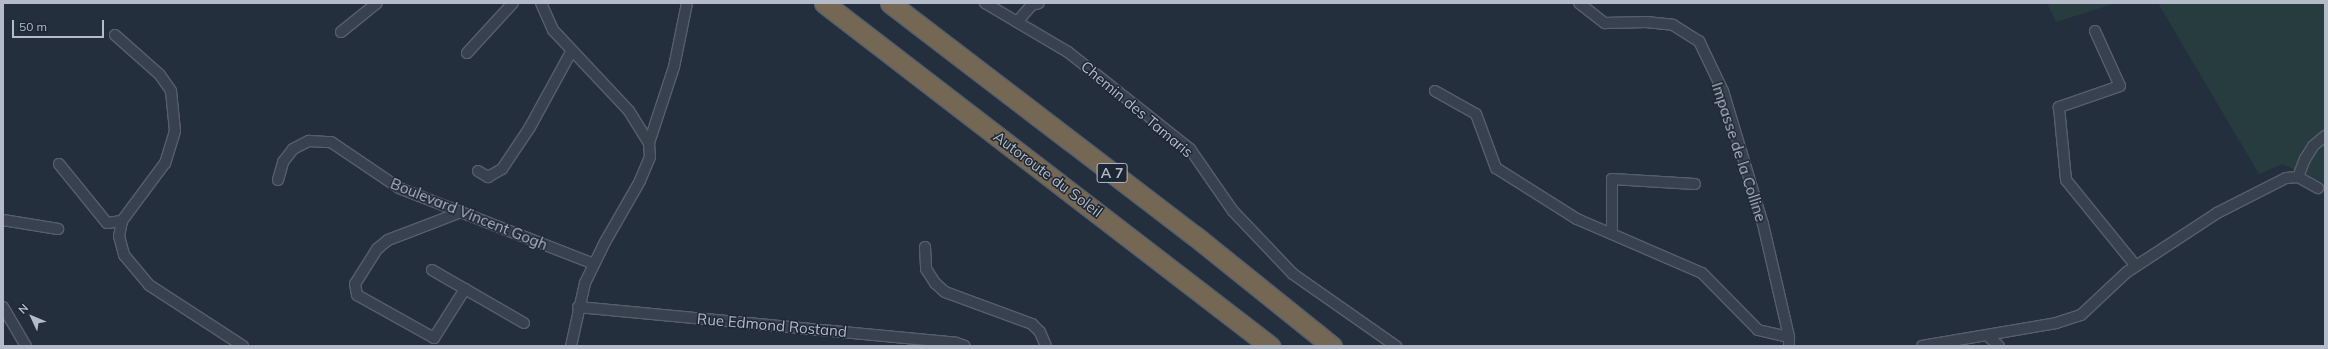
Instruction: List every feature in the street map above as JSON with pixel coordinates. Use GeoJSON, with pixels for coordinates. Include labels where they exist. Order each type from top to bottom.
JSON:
{"type":"FeatureCollection","features":[{"type":"Feature","properties":{"kind":"highway","name":"Autoroute du Soleil"},"geometry":{"type":"LineString","coordinates":[[824,3],[1270,346]]}},
{"type":"Feature","properties":{"kind":"highway","name":"A 7"},"geometry":{"type":"LineString","coordinates":[[890,3],[1195,236],[1332,346]]}},
{"type":"Feature","properties":{"kind":"street"},"geometry":{"type":"LineString","coordinates":[[342,32],[378,3]]}},
{"type":"Feature","properties":{"kind":"street"},"geometry":{"type":"LineString","coordinates":[[467,53],[513,3]]}},
{"type":"Feature","properties":{"kind":"street"},"geometry":{"type":"LineString","coordinates":[[541,3],[553,30],[571,52],[629,111],[649,143]]}},
{"type":"Feature","properties":{"kind":"street"},"geometry":{"type":"LineString","coordinates":[[571,346],[578,307],[594,264],[640,181],[650,157],[649,143],[674,67],[687,3]]}},
{"type":"Feature","properties":{"kind":"street","name":"Chemin des Tamaris"},"geometry":{"type":"LineString","coordinates":[[985,3],[1068,52],[1190,149],[1233,211],[1293,274],[1396,346]]}},
{"type":"Feature","properties":{"kind":"street"},"geometry":{"type":"LineString","coordinates":[[1017,22],[1032,6],[1039,3]]}},
{"type":"Feature","properties":{"kind":"street","name":"Impasse de la Colline"},"geometry":{"type":"LineString","coordinates":[[1579,3],[1605,23],[1646,22],[1673,25],[1698,41],[1723,91],[1763,224],[1789,342]]}},
{"type":"Feature","properties":{"kind":"street"},"geometry":{"type":"LineString","coordinates":[[2095,31],[2120,86],[2059,107],[2066,180],[2136,266]]}},
{"type":"Feature","properties":{"kind":"street"},"geometry":{"type":"LineString","coordinates":[[115,35],[160,75],[171,91],[175,131],[165,163],[122,221],[119,236],[124,255],[149,285],[243,346]]}},
{"type":"Feature","properties":{"kind":"street"},"geometry":{"type":"LineString","coordinates":[[478,171],[488,177],[502,169],[530,128],[571,52]]}},
{"type":"Feature","properties":{"kind":"street"},"geometry":{"type":"LineString","coordinates":[[1435,91],[1476,114],[1496,168],[1577,219],[1702,273],[1758,330],[1789,342]]}},
{"type":"Feature","properties":{"kind":"street"},"geometry":{"type":"LineString","coordinates":[[2298,177],[2305,159],[2313,146],[2325,136]]}},
{"type":"Feature","properties":{"kind":"street","name":"Boulevard Vincent Gogh"},"geometry":{"type":"LineString","coordinates":[[278,180],[281,166],[293,149],[309,140],[331,142],[399,188],[594,264]]}},
{"type":"Feature","properties":{"kind":"street"},"geometry":{"type":"LineString","coordinates":[[59,164],[108,223],[122,221]]}},
{"type":"Feature","properties":{"kind":"street"},"geometry":{"type":"LineString","coordinates":[[1922,346],[1957,339],[1989,336],[2056,324],[2081,315],[2136,266],[2217,213],[2286,178],[2298,177],[2318,188]]}},
{"type":"Feature","properties":{"kind":"street"},"geometry":{"type":"LineString","coordinates":[[1612,234],[1612,179],[1695,184]]}},
{"type":"Feature","properties":{"kind":"street"},"geometry":{"type":"LineString","coordinates":[[461,212],[388,240],[377,249],[356,284],[357,295],[434,338],[465,289]]}},
{"type":"Feature","properties":{"kind":"street"},"geometry":{"type":"LineString","coordinates":[[3,220],[58,229]]}},
{"type":"Feature","properties":{"kind":"street"},"geometry":{"type":"LineString","coordinates":[[924,247],[926,269],[935,283],[945,292],[1032,324],[1040,332],[1046,346]]}},
{"type":"Feature","properties":{"kind":"street"},"geometry":{"type":"LineString","coordinates":[[432,270],[524,323]]}},
{"type":"Feature","properties":{"kind":"street"},"geometry":{"type":"LineString","coordinates":[[3,307],[26,346]]}},
{"type":"Feature","properties":{"kind":"street","name":"Rue Edmond Rostand"},"geometry":{"type":"LineString","coordinates":[[578,307],[956,343],[965,346]]}},
{"type":"Feature","properties":{"kind":"street"},"geometry":{"type":"LineString","coordinates":[[1989,336],[1999,346]]}},
{"type":"Feature","properties":{"kind":"green space"},"geometry":{"type":"Polygon","coordinates":[[[2047,3],[2116,3],[2056,22],[2047,3]]]}},
{"type":"Feature","properties":{"kind":"green space"},"geometry":{"type":"Polygon","coordinates":[[[2158,3],[2325,3],[2325,183],[2282,164],[2259,174],[2158,3]]]}}]}
